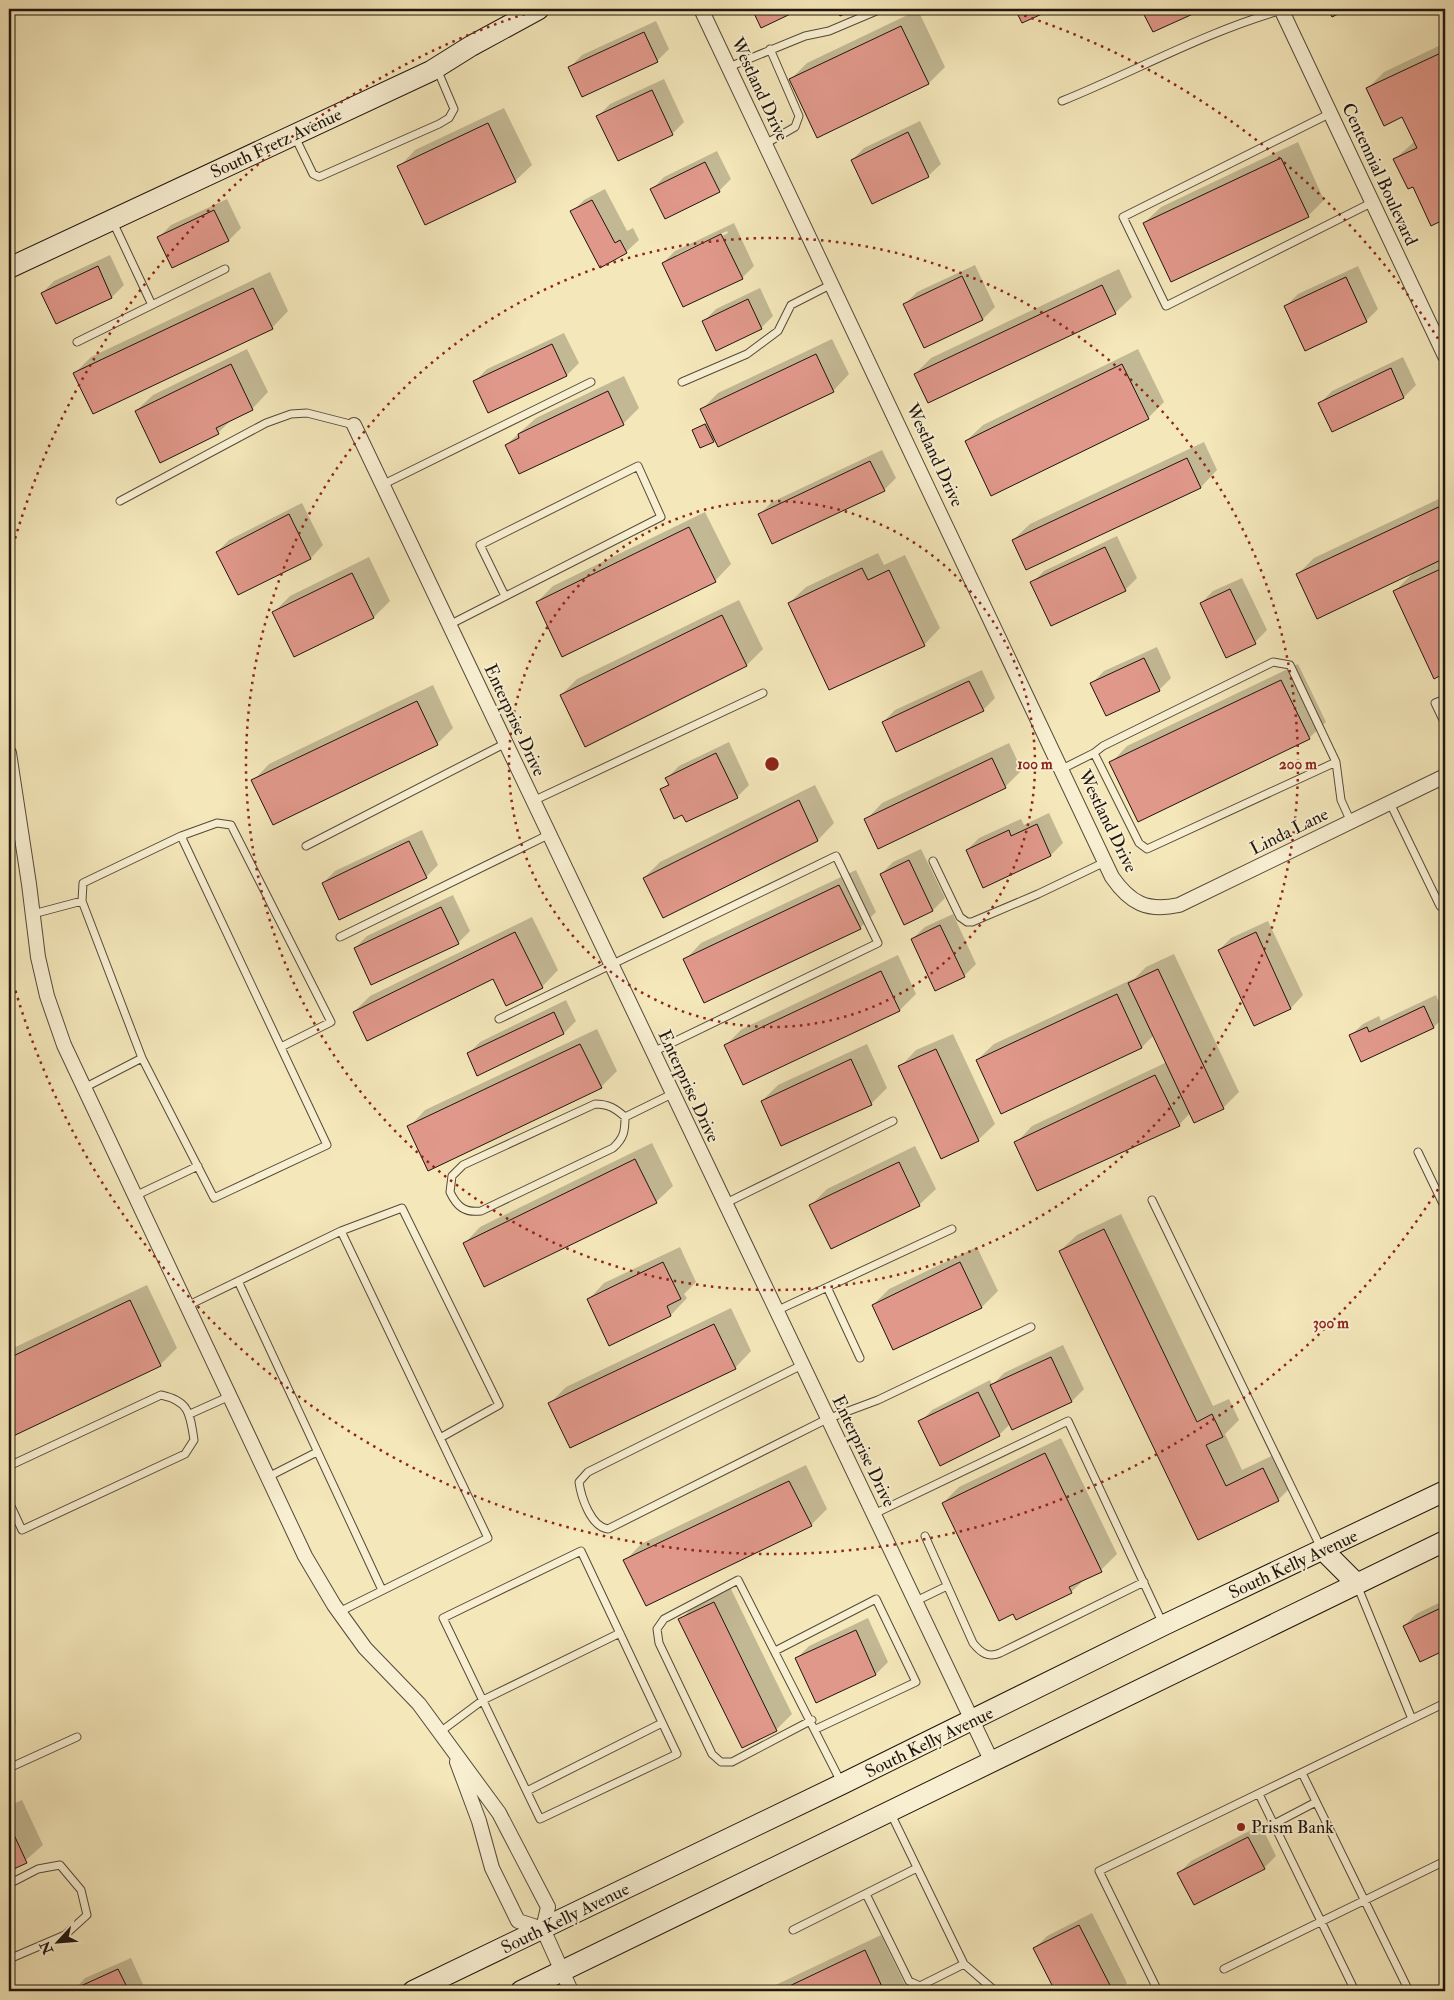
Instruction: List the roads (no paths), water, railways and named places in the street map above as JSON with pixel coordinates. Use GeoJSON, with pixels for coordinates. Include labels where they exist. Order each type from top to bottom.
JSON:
{"type":"FeatureCollection","features":[{"type":"Feature","properties":{"kind":"main road","name":"South Fretz Avenue"},"geometry":{"type":"LineString","coordinates":[[9,268],[436,68],[471,46],[539,9]]}},
{"type":"Feature","properties":{"kind":"main road","name":"South Kelly Avenue"},"geometry":{"type":"LineString","coordinates":[[412,1991],[842,1784],[1164,1625],[1445,1491]]}},
{"type":"Feature","properties":{"kind":"main road"},"geometry":{"type":"LineString","coordinates":[[522,1991],[1445,1541]]}},
{"type":"Feature","properties":{"kind":"main road"},"geometry":{"type":"LineString","coordinates":[[1323,1550],[1357,1584]]}},
{"type":"Feature","properties":{"kind":"street","name":"Westland Drive"},"geometry":{"type":"LineString","coordinates":[[701,9],[1106,862],[1122,890],[1132,900],[1146,906]]}},
{"type":"Feature","properties":{"kind":"street","name":"Centennial Boulevard"},"geometry":{"type":"LineString","coordinates":[[1282,10],[1445,356]]}},
{"type":"Feature","properties":{"kind":"street","name":"Enterprise Drive"},"geometry":{"type":"LineString","coordinates":[[354,425],[724,1204],[992,1762]]}},
{"type":"Feature","properties":{"kind":"street"},"geometry":{"type":"LineString","coordinates":[[9,753],[38,957],[47,996],[64,1045],[305,1556],[339,1612],[365,1648],[419,1704],[499,1813],[548,1907],[543,1929],[571,1991]]}},
{"type":"Feature","properties":{"kind":"street","name":"Linda Lane"},"geometry":{"type":"LineString","coordinates":[[1146,906],[1162,909],[1179,905],[1445,776]]}},
{"type":"Feature","properties":{"kind":"street"},"geometry":{"type":"LineString","coordinates":[[451,1746],[479,1821],[492,1868],[518,1921],[543,1929]]}},
{"type":"Feature","properties":{"kind":"lane"},"geometry":{"type":"LineString","coordinates":[[729,67],[770,49],[805,36],[829,31],[881,9]]}},
{"type":"Feature","properties":{"kind":"lane"},"geometry":{"type":"LineString","coordinates":[[1062,101],[1208,35],[1241,22],[1282,10]]}},
{"type":"Feature","properties":{"kind":"lane"},"geometry":{"type":"LineString","coordinates":[[765,144],[795,127],[799,116],[770,49]]}},
{"type":"Feature","properties":{"kind":"lane"},"geometry":{"type":"LineString","coordinates":[[294,135],[313,174],[319,177],[439,124],[450,118],[454,109],[436,68]]}},
{"type":"Feature","properties":{"kind":"lane"},"geometry":{"type":"LineString","coordinates":[[1331,113],[1123,217],[1166,306],[1373,202]]}},
{"type":"Feature","properties":{"kind":"lane"},"geometry":{"type":"LineString","coordinates":[[112,220],[152,305]]}},
{"type":"Feature","properties":{"kind":"lane"},"geometry":{"type":"LineString","coordinates":[[77,342],[225,269]]}},
{"type":"Feature","properties":{"kind":"lane"},"geometry":{"type":"LineString","coordinates":[[682,382],[747,354],[778,331],[791,305],[833,284]]}},
{"type":"Feature","properties":{"kind":"lane"},"geometry":{"type":"LineString","coordinates":[[382,485],[590,382]]}},
{"type":"Feature","properties":{"kind":"lane"},"geometry":{"type":"LineString","coordinates":[[120,501],[266,423],[291,414],[307,413],[354,425]]}},
{"type":"Feature","properties":{"kind":"lane"},"geometry":{"type":"LineString","coordinates":[[448,625],[661,517],[638,466],[480,545],[505,596]]}},
{"type":"Feature","properties":{"kind":"lane"},"geometry":{"type":"LineString","coordinates":[[1062,769],[1094,753],[1103,746],[1273,662],[1290,664],[1336,762],[1341,800],[1351,822]]}},
{"type":"Feature","properties":{"kind":"lane"},"geometry":{"type":"LineString","coordinates":[[533,801],[763,693]]}},
{"type":"Feature","properties":{"kind":"lane"},"geometry":{"type":"LineString","coordinates":[[1445,698],[1435,703],[1445,724]]}},
{"type":"Feature","properties":{"kind":"lane"},"geometry":{"type":"LineString","coordinates":[[306,846],[506,744]]}},
{"type":"Feature","properties":{"kind":"lane"},"geometry":{"type":"LineString","coordinates":[[1094,753],[1139,843],[1147,849],[1336,762]]}},
{"type":"Feature","properties":{"kind":"lane"},"geometry":{"type":"LineString","coordinates":[[1390,803],[1440,906],[1445,910]]}},
{"type":"Feature","properties":{"kind":"lane"},"geometry":{"type":"LineString","coordinates":[[181,836],[327,1145],[214,1198],[142,1058],[82,900],[84,882],[181,836],[217,823],[231,825],[331,1022],[281,1047]]}},
{"type":"Feature","properties":{"kind":"lane"},"geometry":{"type":"LineString","coordinates":[[340,937],[548,835]]}},
{"type":"Feature","properties":{"kind":"lane"},"geometry":{"type":"LineString","coordinates":[[499,1019],[836,856],[878,943],[653,1052]]}},
{"type":"Feature","properties":{"kind":"lane"},"geometry":{"type":"LineString","coordinates":[[933,862],[960,917],[967,922],[972,922],[1106,862]]}},
{"type":"Feature","properties":{"kind":"lane"},"geometry":{"type":"LineString","coordinates":[[33,914],[82,900]]}},
{"type":"Feature","properties":{"kind":"lane"},"geometry":{"type":"LineString","coordinates":[[84,1088],[142,1058]]}},
{"type":"Feature","properties":{"kind":"lane"},"geometry":{"type":"LineString","coordinates":[[625,1117],[672,1094]]}},
{"type":"Feature","properties":{"kind":"lane"},"geometry":{"type":"LineString","coordinates":[[595,1104],[605,1104],[616,1108],[625,1117],[625,1130],[621,1140],[613,1148],[481,1211],[470,1212],[461,1209],[450,1192],[452,1176],[462,1165],[595,1104]]}},
{"type":"Feature","properties":{"kind":"lane"},"geometry":{"type":"LineString","coordinates":[[724,1204],[893,1121]]}},
{"type":"Feature","properties":{"kind":"lane"},"geometry":{"type":"LineString","coordinates":[[1418,1152],[1445,1208]]}},
{"type":"Feature","properties":{"kind":"lane"},"geometry":{"type":"LineString","coordinates":[[135,1197],[198,1166]]}},
{"type":"Feature","properties":{"kind":"lane"},"geometry":{"type":"LineString","coordinates":[[1152,1200],[1323,1550]]}},
{"type":"Feature","properties":{"kind":"lane"},"geometry":{"type":"LineString","coordinates":[[187,1306],[342,1231],[402,1208],[499,1405],[440,1438]]}},
{"type":"Feature","properties":{"kind":"lane"},"geometry":{"type":"LineString","coordinates":[[776,1312],[952,1229]]}},
{"type":"Feature","properties":{"kind":"lane"},"geometry":{"type":"LineString","coordinates":[[339,1612],[488,1538],[342,1231]]}},
{"type":"Feature","properties":{"kind":"lane"},"geometry":{"type":"LineString","coordinates":[[238,1281],[382,1590]]}},
{"type":"Feature","properties":{"kind":"lane"},"geometry":{"type":"LineString","coordinates":[[827,1287],[860,1358]]}},
{"type":"Feature","properties":{"kind":"lane"},"geometry":{"type":"LineString","coordinates":[[802,1365],[588,1472],[579,1482],[580,1492],[595,1521],[602,1529],[608,1530],[828,1419],[878,1400],[1031,1327]]}},
{"type":"Feature","properties":{"kind":"lane"},"geometry":{"type":"LineString","coordinates":[[9,1466],[161,1395],[176,1398],[190,1414],[194,1440],[185,1454],[22,1530],[9,1502]]}},
{"type":"Feature","properties":{"kind":"lane"},"geometry":{"type":"LineString","coordinates":[[190,1414],[230,1396]]}},
{"type":"Feature","properties":{"kind":"lane"},"geometry":{"type":"LineString","coordinates":[[874,1514],[1068,1421],[1164,1625]]}},
{"type":"Feature","properties":{"kind":"lane"},"geometry":{"type":"LineString","coordinates":[[268,1477],[317,1452]]}},
{"type":"Feature","properties":{"kind":"lane"},"geometry":{"type":"LineString","coordinates":[[924,1536],[973,1643],[983,1654],[989,1656],[1000,1654],[1144,1582]]}},
{"type":"Feature","properties":{"kind":"lane"},"geometry":{"type":"LineString","coordinates":[[581,1551],[677,1754],[540,1819],[484,1700],[443,1618],[581,1551]]}},
{"type":"Feature","properties":{"kind":"lane"},"geometry":{"type":"LineString","coordinates":[[812,1720],[732,1762],[721,1762],[712,1754],[708,1746],[659,1643],[657,1629],[664,1619],[738,1580],[812,1720],[842,1784]]}},
{"type":"Feature","properties":{"kind":"lane"},"geometry":{"type":"LineString","coordinates":[[1357,1584],[1412,1719]]}},
{"type":"Feature","properties":{"kind":"lane"},"geometry":{"type":"LineString","coordinates":[[914,1602],[947,1586]]}},
{"type":"Feature","properties":{"kind":"lane"},"geometry":{"type":"LineString","coordinates":[[775,1651],[876,1599],[916,1682],[816,1729]]}},
{"type":"Feature","properties":{"kind":"lane"},"geometry":{"type":"LineString","coordinates":[[440,1732],[484,1700],[620,1633]]}},
{"type":"Feature","properties":{"kind":"lane"},"geometry":{"type":"LineString","coordinates":[[1158,1991],[1099,1871],[1445,1703]]}},
{"type":"Feature","properties":{"kind":"lane"},"geometry":{"type":"LineString","coordinates":[[526,1791],[662,1723]]}},
{"type":"Feature","properties":{"kind":"lane"},"geometry":{"type":"LineString","coordinates":[[9,1768],[77,1737]]}},
{"type":"Feature","properties":{"kind":"lane"},"geometry":{"type":"LineString","coordinates":[[1302,1773],[1410,1991]]}},
{"type":"Feature","properties":{"kind":"lane"},"geometry":{"type":"LineString","coordinates":[[1259,1794],[1355,1991]]}},
{"type":"Feature","properties":{"kind":"lane"},"geometry":{"type":"LineString","coordinates":[[1274,1824],[1316,1802]]}},
{"type":"Feature","properties":{"kind":"lane"},"geometry":{"type":"LineString","coordinates":[[890,1811],[964,1964],[995,1991]]}},
{"type":"Feature","properties":{"kind":"lane"},"geometry":{"type":"LineString","coordinates":[[1224,1969],[1445,1861]]}},
{"type":"Feature","properties":{"kind":"lane"},"geometry":{"type":"LineString","coordinates":[[9,1884],[38,1869],[60,1865],[81,1890],[87,1916],[65,1935],[9,1959]]}},
{"type":"Feature","properties":{"kind":"lane"},"geometry":{"type":"LineString","coordinates":[[793,1930],[918,1868]]}},
{"type":"Feature","properties":{"kind":"lane"},"geometry":{"type":"LineString","coordinates":[[866,1894],[909,1981],[920,1986],[964,1964]]}},
{"type":"Feature","properties":{"kind":"place","name":"Prism Bank"},"geometry":{"type":"Point","coordinates":[1241,1827]}}]}
